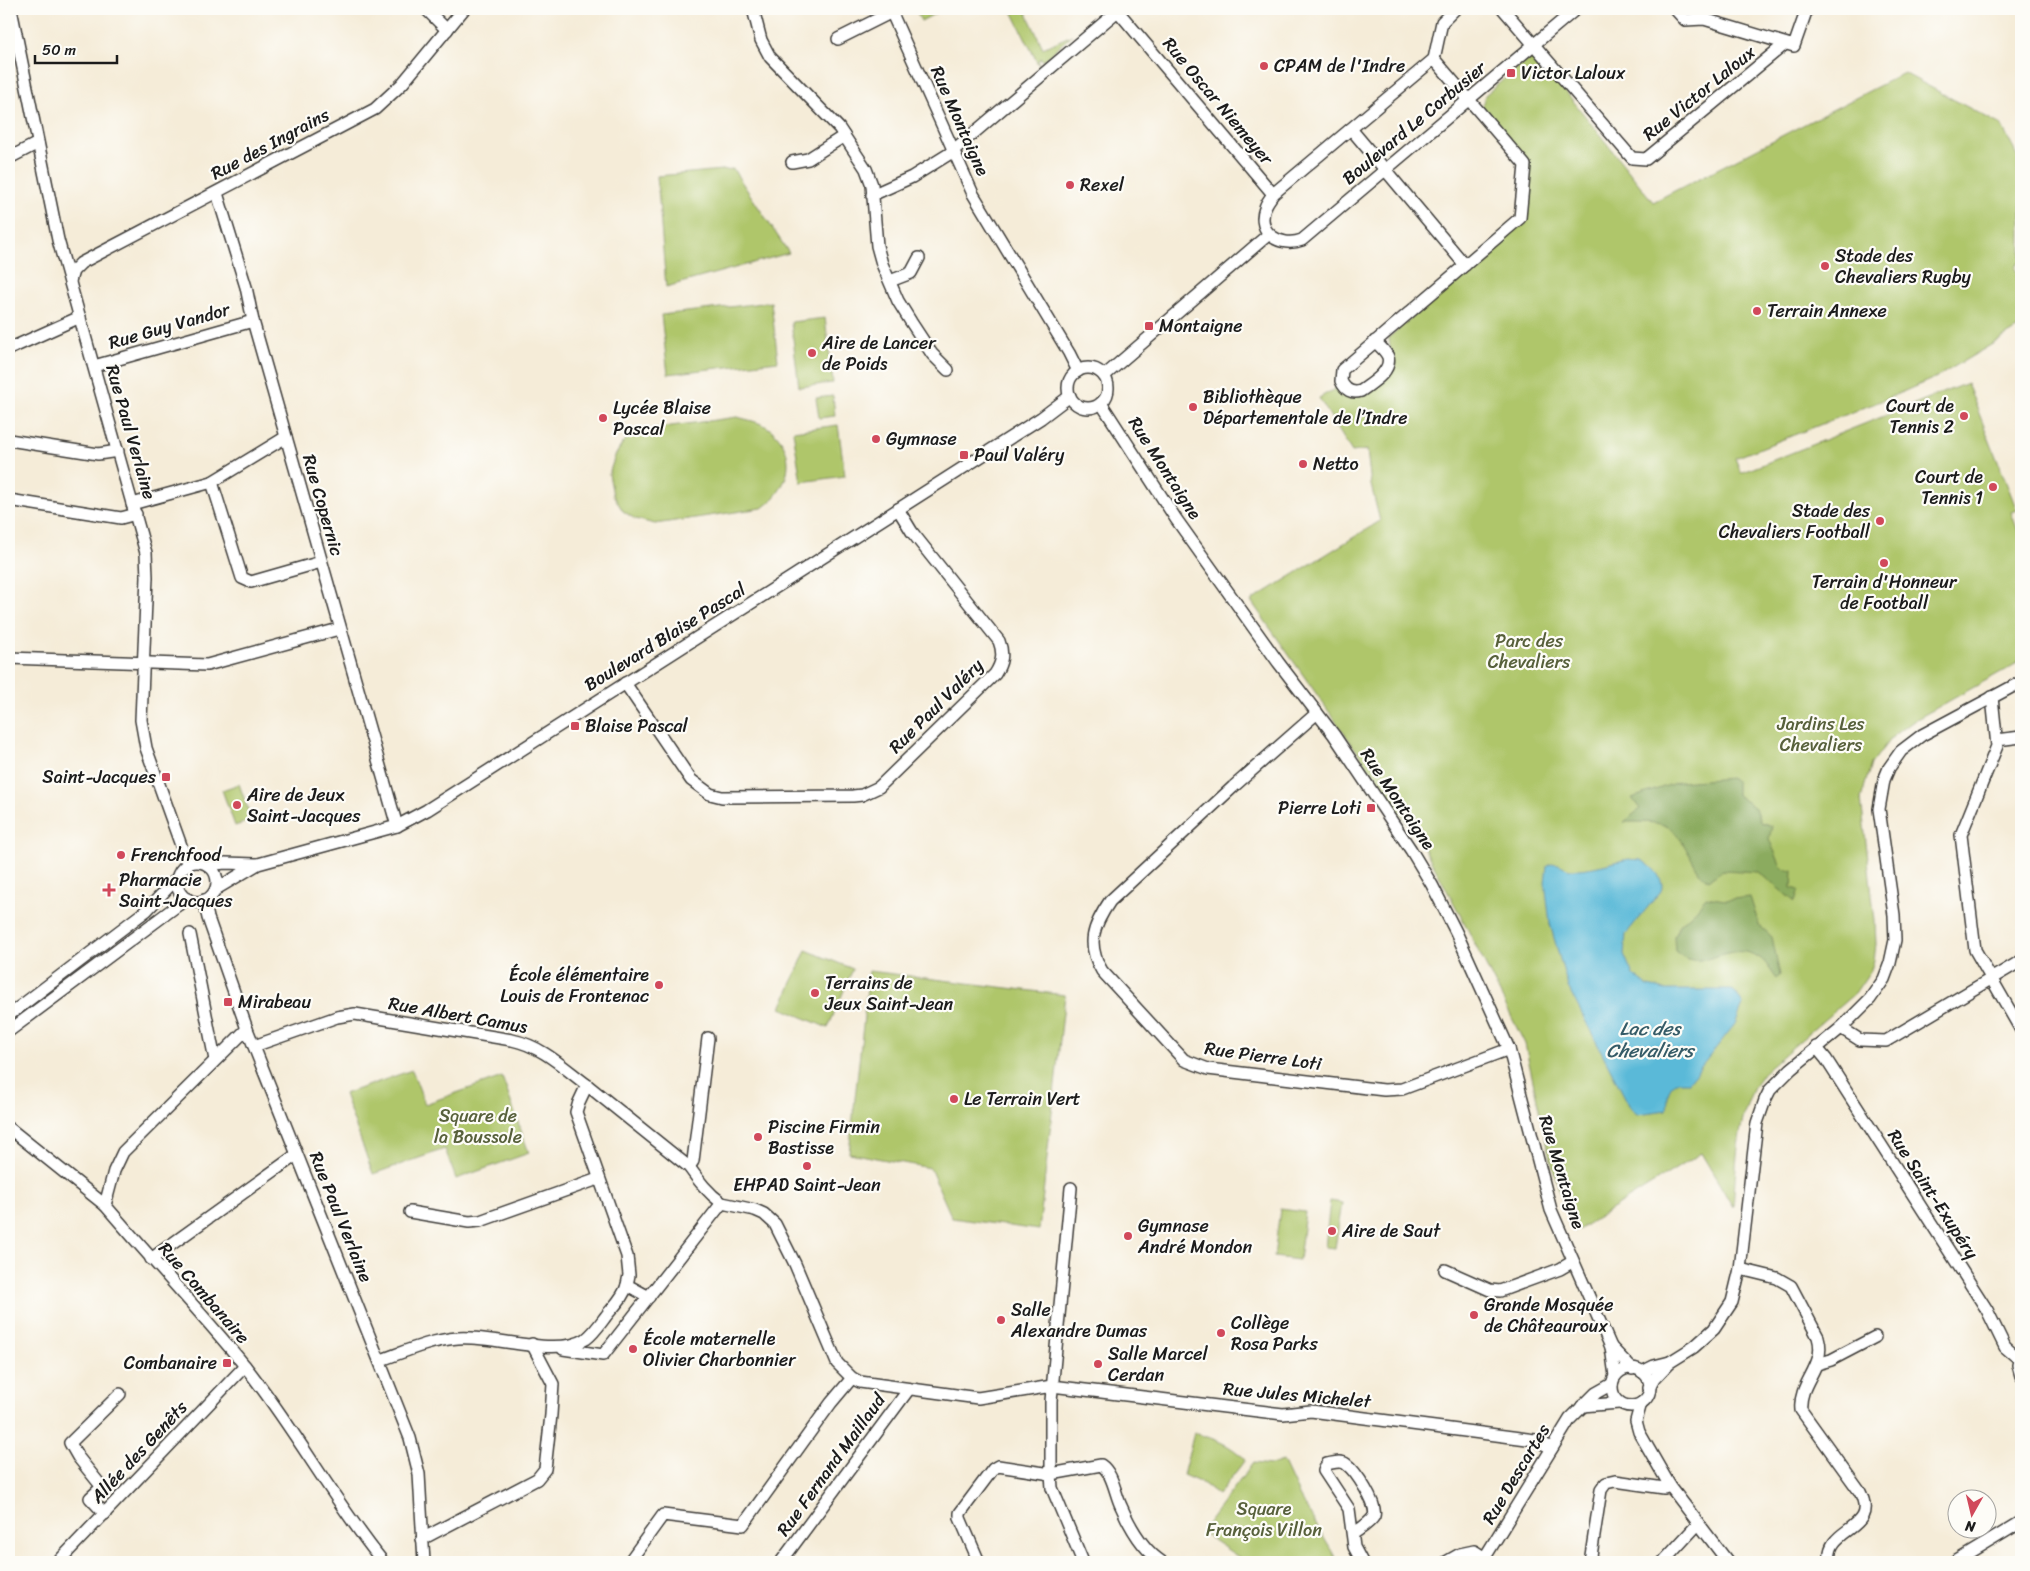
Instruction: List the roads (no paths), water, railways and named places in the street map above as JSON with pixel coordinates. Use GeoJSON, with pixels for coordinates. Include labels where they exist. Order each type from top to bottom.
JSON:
{"type":"FeatureCollection","features":[{"type":"Feature","properties":{"kind":"street","name":"Rue Paul Verlaine"},"geometry":{"type":"LineString","coordinates":[[11,9],[58,240],[146,553],[140,705],[146,748],[188,864]]}},
{"type":"Feature","properties":{"kind":"street"},"geometry":{"type":"LineString","coordinates":[[426,9],[447,30]]}},
{"type":"Feature","properties":{"kind":"street","name":"Rue des Ingrains"},"geometry":{"type":"LineString","coordinates":[[70,281],[73,272],[81,263],[375,109],[402,84],[464,9]]}},
{"type":"Feature","properties":{"kind":"street"},"geometry":{"type":"LineString","coordinates":[[753,9],[761,40],[770,57],[844,136],[866,169],[872,185],[877,246],[898,301],[932,354],[948,370]]}},
{"type":"Feature","properties":{"kind":"street","name":"Boulevard Le Corbusier"},"geometry":{"type":"LineString","coordinates":[[1455,9],[1442,22],[1434,60],[1273,194],[1264,213],[1265,227],[1269,234],[1281,242],[1295,243],[1302,240],[1576,9]]}},
{"type":"Feature","properties":{"kind":"street","name":"Rue Victor Laloux"},"geometry":{"type":"LineString","coordinates":[[1503,9],[1632,158],[1646,160],[1786,44]]}},
{"type":"Feature","properties":{"kind":"street","name":"Rue Victor Laloux"},"geometry":{"type":"LineString","coordinates":[[1675,9],[1686,20],[1704,19],[1794,46],[1807,9]]}},
{"type":"Feature","properties":{"kind":"street","name":"Rue Montaigne"},"geometry":{"type":"LineString","coordinates":[[838,39],[891,10],[955,149],[973,194],[1078,371]]}},
{"type":"Feature","properties":{"kind":"street"},"geometry":{"type":"LineString","coordinates":[[872,195],[912,176],[955,149],[1118,10]]}},
{"type":"Feature","properties":{"kind":"street","name":"Rue Oscar Niemeyer"},"geometry":{"type":"LineString","coordinates":[[1118,10],[1273,194]]}},
{"type":"Feature","properties":{"kind":"street"},"geometry":{"type":"LineString","coordinates":[[1375,341],[1387,355],[1387,368],[1361,391],[1356,393],[1347,390],[1341,381],[1342,370],[1375,341],[1464,265],[1520,218],[1525,165],[1434,60]]}},
{"type":"Feature","properties":{"kind":"street"},"geometry":{"type":"LineString","coordinates":[[1351,129],[1464,265]]}},
{"type":"Feature","properties":{"kind":"street"},"geometry":{"type":"LineString","coordinates":[[792,162],[808,160],[844,136]]}},
{"type":"Feature","properties":{"kind":"street"},"geometry":{"type":"LineString","coordinates":[[9,158],[38,143]]}},
{"type":"Feature","properties":{"kind":"street","name":"Rue Copernic"},"geometry":{"type":"LineString","coordinates":[[216,193],[246,287],[253,321],[339,629],[397,826]]}},
{"type":"Feature","properties":{"kind":"street"},"geometry":{"type":"LineString","coordinates":[[1104,376],[1269,234]]}},
{"type":"Feature","properties":{"kind":"street"},"geometry":{"type":"LineString","coordinates":[[890,281],[911,273],[919,258]]}},
{"type":"Feature","properties":{"kind":"street"},"geometry":{"type":"LineString","coordinates":[[9,349],[80,317]]}},
{"type":"Feature","properties":{"kind":"street","name":"Rue Guy Vandor"},"geometry":{"type":"LineString","coordinates":[[94,366],[253,321]]}},
{"type":"Feature","properties":{"kind":"street"},"geometry":{"type":"LineString","coordinates":[[1095,369],[1104,376],[1108,390],[1101,403],[1095,406],[1081,406],[1070,396],[1070,382],[1078,371],[1095,369]]}},
{"type":"Feature","properties":{"kind":"street","name":"Boulevard Blaise Pascal"},"geometry":{"type":"LineString","coordinates":[[204,900],[213,894],[216,889],[258,864],[397,826],[427,810],[1041,418],[1070,396]]}},
{"type":"Feature","properties":{"kind":"street","name":"Rue Montaigne"},"geometry":{"type":"LineString","coordinates":[[1101,403],[1176,519],[1348,756],[1423,869],[1456,932],[1509,1049],[1551,1210],[1572,1262],[1611,1347],[1614,1380]]}},
{"type":"Feature","properties":{"kind":"street"},"geometry":{"type":"LineString","coordinates":[[9,500],[121,518],[134,509],[212,482],[286,437]]}},
{"type":"Feature","properties":{"kind":"street"},"geometry":{"type":"LineString","coordinates":[[9,440],[92,453],[118,452]]}},
{"type":"Feature","properties":{"kind":"street"},"geometry":{"type":"LineString","coordinates":[[212,482],[242,578],[246,581],[251,582],[321,562]]}},
{"type":"Feature","properties":{"kind":"street","name":"Rue Paul Valéry"},"geometry":{"type":"LineString","coordinates":[[625,682],[691,780],[710,794],[722,797],[862,795],[880,787],[995,674],[1001,665],[1003,655],[999,641],[912,532],[898,509]]}},
{"type":"Feature","properties":{"kind":"street"},"geometry":{"type":"LineString","coordinates":[[9,658],[207,665],[339,629]]}},
{"type":"Feature","properties":{"kind":"street"},"geometry":{"type":"LineString","coordinates":[[1728,1562],[1670,1486],[1639,1432],[1636,1421],[1641,1403],[1645,1399],[1654,1379],[1670,1362],[1694,1347],[1714,1329],[1732,1302],[1740,1269],[1757,1123],[1765,1100],[1778,1082],[1816,1047],[1841,1028],[1870,999],[1884,979],[1895,940],[1894,915],[1879,809],[1884,780],[1889,768],[1901,751],[1922,735],[2021,682]]}},
{"type":"Feature","properties":{"kind":"street"},"geometry":{"type":"LineString","coordinates":[[1992,697],[1997,746],[1961,835],[1975,950],[2021,1030]]}},
{"type":"Feature","properties":{"kind":"street","name":"Rue Pierre Loti"},"geometry":{"type":"LineString","coordinates":[[1317,713],[1233,787],[1110,901],[1101,914],[1093,935],[1094,958],[1102,971],[1184,1060],[1208,1069],[1384,1090],[1402,1089],[1509,1049]]}},
{"type":"Feature","properties":{"kind":"street"},"geometry":{"type":"LineString","coordinates":[[1997,740],[2021,737]]}},
{"type":"Feature","properties":{"kind":"street","name":"Boulevard Blaise Pascal"},"geometry":{"type":"LineString","coordinates":[[188,864],[196,862],[208,865],[225,863],[258,864]]}},
{"type":"Feature","properties":{"kind":"street"},"geometry":{"type":"LineString","coordinates":[[9,1015],[146,910],[188,864]]}},
{"type":"Feature","properties":{"kind":"street"},"geometry":{"type":"LineString","coordinates":[[208,865],[217,878],[216,889]]}},
{"type":"Feature","properties":{"kind":"street"},"geometry":{"type":"LineString","coordinates":[[178,877],[180,892],[188,899],[199,902],[204,900]]}},
{"type":"Feature","properties":{"kind":"street"},"geometry":{"type":"LineString","coordinates":[[9,1032],[170,910],[188,899]]}},
{"type":"Feature","properties":{"kind":"street","name":"Rue Paul Verlaine"},"geometry":{"type":"LineString","coordinates":[[204,900],[208,918],[247,1029],[296,1155],[381,1360],[410,1438],[418,1474],[424,1554]]}},
{"type":"Feature","properties":{"kind":"street"},"geometry":{"type":"LineString","coordinates":[[190,934],[215,1060]]}},
{"type":"Feature","properties":{"kind":"street"},"geometry":{"type":"LineString","coordinates":[[1841,1028],[1860,1040],[1886,1040],[2021,961]]}},
{"type":"Feature","properties":{"kind":"street","name":"Rue Albert Camus"},"geometry":{"type":"LineString","coordinates":[[254,1046],[337,1017],[355,1014],[526,1043],[537,1048],[588,1085]]}},
{"type":"Feature","properties":{"kind":"street"},"geometry":{"type":"LineString","coordinates":[[105,1205],[114,1171],[123,1152],[247,1029]]}},
{"type":"Feature","properties":{"kind":"street"},"geometry":{"type":"LineString","coordinates":[[689,1167],[694,1161],[708,1038]]}},
{"type":"Feature","properties":{"kind":"street","name":"Rue Saint-Exupéry"},"geometry":{"type":"LineString","coordinates":[[1816,1047],[1826,1059],[1987,1310],[2005,1347],[2020,1357]]}},
{"type":"Feature","properties":{"kind":"street"},"geometry":{"type":"LineString","coordinates":[[553,1348],[572,1345],[585,1340],[594,1332],[625,1293],[629,1275],[627,1256],[598,1179],[576,1112],[578,1102],[588,1085],[689,1167],[710,1194],[722,1202],[764,1214],[775,1224],[796,1264],[837,1362],[852,1378],[832,1402],[743,1524],[663,1515],[629,1562]]}},
{"type":"Feature","properties":{"kind":"street","name":"Rue Combanaire"},"geometry":{"type":"LineString","coordinates":[[9,1128],[105,1205],[245,1366],[351,1520],[385,1561]]}},
{"type":"Feature","properties":{"kind":"street"},"geometry":{"type":"LineString","coordinates":[[151,1259],[296,1155]]}},
{"type":"Feature","properties":{"kind":"street"},"geometry":{"type":"LineString","coordinates":[[410,1212],[469,1222],[480,1221],[598,1179]]}},
{"type":"Feature","properties":{"kind":"street"},"geometry":{"type":"LineString","coordinates":[[1071,1188],[1052,1386],[1051,1474],[1052,1488],[1083,1562]]}},
{"type":"Feature","properties":{"kind":"street"},"geometry":{"type":"LineString","coordinates":[[381,1360],[435,1341],[459,1338],[532,1344],[603,1356],[722,1202]]}},
{"type":"Feature","properties":{"kind":"street"},"geometry":{"type":"LineString","coordinates":[[1445,1270],[1490,1290],[1500,1291],[1560,1269],[1572,1262]]}},
{"type":"Feature","properties":{"kind":"street"},"geometry":{"type":"LineString","coordinates":[[1740,1269],[1777,1278],[1791,1286],[1818,1337],[1820,1344],[1817,1364],[1802,1392],[1801,1410],[1860,1492],[1864,1500],[1865,1510],[1856,1524],[1833,1542],[1829,1549],[1830,1562]]}},
{"type":"Feature","properties":{"kind":"street"},"geometry":{"type":"LineString","coordinates":[[626,1285],[648,1297]]}},
{"type":"Feature","properties":{"kind":"street"},"geometry":{"type":"LineString","coordinates":[[1817,1364],[1831,1360],[1875,1337]]}},
{"type":"Feature","properties":{"kind":"street"},"geometry":{"type":"LineString","coordinates":[[418,1562],[424,1554],[537,1479],[545,1469],[553,1384],[532,1344]]}},
{"type":"Feature","properties":{"kind":"street","name":"Rue Montaigne"},"geometry":{"type":"LineString","coordinates":[[1611,1347],[1637,1370]]}},
{"type":"Feature","properties":{"kind":"street"},"geometry":{"type":"LineString","coordinates":[[2020,1357],[2019,1372],[2021,1376]]}},
{"type":"Feature","properties":{"kind":"street"},"geometry":{"type":"LineString","coordinates":[[1619,1402],[1613,1394],[1614,1380],[1620,1372],[1670,1362]]}},
{"type":"Feature","properties":{"kind":"street","name":"Allée des Genêts"},"geometry":{"type":"LineString","coordinates":[[58,1562],[245,1366]]}},
{"type":"Feature","properties":{"kind":"street"},"geometry":{"type":"LineString","coordinates":[[1637,1370],[1646,1377],[1650,1388]]}},
{"type":"Feature","properties":{"kind":"street","name":"Rue Jules Michelet"},"geometry":{"type":"LineString","coordinates":[[852,1378],[868,1383],[988,1398],[1052,1386],[1283,1414],[1311,1411],[1536,1440],[1552,1448]]}},
{"type":"Feature","properties":{"kind":"street","name":"Rue Descartes"},"geometry":{"type":"LineString","coordinates":[[1484,1560],[1570,1419],[1596,1393],[1614,1380]]}},
{"type":"Feature","properties":{"kind":"street","name":"Rue Fernand Maillaud"},"geometry":{"type":"LineString","coordinates":[[781,1562],[909,1389]]}},
{"type":"Feature","properties":{"kind":"street"},"geometry":{"type":"LineString","coordinates":[[105,1514],[90,1498],[102,1487],[78,1457],[70,1442],[120,1394]]}},
{"type":"Feature","properties":{"kind":"street"},"geometry":{"type":"LineString","coordinates":[[1582,1406],[1619,1402],[1630,1406],[1641,1403]]}},
{"type":"Feature","properties":{"kind":"street"},"geometry":{"type":"LineString","coordinates":[[1353,1534],[1371,1520],[1375,1514],[1375,1507],[1369,1495],[1347,1464],[1336,1462],[1327,1464],[1324,1471],[1348,1509],[1354,1547],[1362,1562]]}},
{"type":"Feature","properties":{"kind":"street"},"geometry":{"type":"LineString","coordinates":[[979,1562],[960,1518],[960,1513],[993,1469],[998,1466],[1051,1474],[1096,1465],[1105,1468],[1109,1473],[1121,1507],[1133,1531],[1143,1544],[1162,1562]]}},
{"type":"Feature","properties":{"kind":"street"},"geometry":{"type":"LineString","coordinates":[[1590,1562],[1601,1490],[1606,1483],[1615,1481],[1664,1488],[1670,1486]]}},
{"type":"Feature","properties":{"kind":"street"},"geometry":{"type":"LineString","coordinates":[[1956,1562],[2021,1522]]}},
{"type":"Feature","properties":{"kind":"street"},"geometry":{"type":"LineString","coordinates":[[1663,1562],[1698,1524]]}},
{"type":"Feature","properties":{"kind":"street"},"geometry":{"type":"LineString","coordinates":[[1446,1562],[1460,1554],[1474,1551],[1484,1560]]}},
{"type":"Feature","properties":{"kind":"water","name":"Lac des Chevaliers"},"geometry":{"type":"Polygon","coordinates":[[[1629,859],[1641,860],[1649,865],[1660,877],[1662,886],[1661,891],[1626,934],[1624,954],[1633,975],[1648,986],[1666,990],[1732,990],[1743,1005],[1735,1024],[1689,1082],[1676,1082],[1670,1088],[1667,1110],[1637,1114],[1631,1109],[1568,987],[1550,924],[1545,882],[1547,866],[1551,864],[1558,864],[1569,869],[1579,869],[1629,859]]]}},
{"type":"Feature","properties":{"kind":"place","name":"CPAM de l'Indre"},"geometry":{"type":"Point","coordinates":[1264,66]}},
{"type":"Feature","properties":{"kind":"place","name":"Victor Laloux"},"geometry":{"type":"Point","coordinates":[1511,73]}},
{"type":"Feature","properties":{"kind":"place","name":"Rexel"},"geometry":{"type":"Point","coordinates":[1070,185]}},
{"type":"Feature","properties":{"kind":"place","name":"Stade des Chevaliers Rugby"},"geometry":{"type":"Point","coordinates":[1825,266]}},
{"type":"Feature","properties":{"kind":"place","name":"Terrain Annexe"},"geometry":{"type":"Point","coordinates":[1757,311]}},
{"type":"Feature","properties":{"kind":"place","name":"Montaigne"},"geometry":{"type":"Point","coordinates":[1149,326]}},
{"type":"Feature","properties":{"kind":"place","name":"Aire de Lancer de Poids"},"geometry":{"type":"Point","coordinates":[812,353]}},
{"type":"Feature","properties":{"kind":"place","name":"Bibliothèque Départementale de l’Indre"},"geometry":{"type":"Point","coordinates":[1193,407]}},
{"type":"Feature","properties":{"kind":"place","name":"Court de Tennis 2"},"geometry":{"type":"Point","coordinates":[1964,416]}},
{"type":"Feature","properties":{"kind":"place","name":"Lycée Blaise Pascal"},"geometry":{"type":"Point","coordinates":[603,418]}},
{"type":"Feature","properties":{"kind":"place","name":"Gymnase"},"geometry":{"type":"Point","coordinates":[876,439]}},
{"type":"Feature","properties":{"kind":"place","name":"Paul Valéry"},"geometry":{"type":"Point","coordinates":[964,455]}},
{"type":"Feature","properties":{"kind":"place","name":"Netto"},"geometry":{"type":"Point","coordinates":[1303,464]}},
{"type":"Feature","properties":{"kind":"place","name":"Court de Tennis 1"},"geometry":{"type":"Point","coordinates":[1993,487]}},
{"type":"Feature","properties":{"kind":"place","name":"Stade des Chevaliers Football"},"geometry":{"type":"Point","coordinates":[1880,521]}},
{"type":"Feature","properties":{"kind":"place","name":"Terrain d'Honneur de Football"},"geometry":{"type":"Point","coordinates":[1884,563]}},
{"type":"Feature","properties":{"kind":"place","name":"Blaise Pascal"},"geometry":{"type":"Point","coordinates":[575,726]}},
{"type":"Feature","properties":{"kind":"place","name":"Saint-Jacques"},"geometry":{"type":"Point","coordinates":[166,777]}},
{"type":"Feature","properties":{"kind":"place","name":"Aire de Jeux Saint-Jacques"},"geometry":{"type":"Point","coordinates":[237,805]}},
{"type":"Feature","properties":{"kind":"place","name":"Pierre Loti"},"geometry":{"type":"Point","coordinates":[1371,808]}},
{"type":"Feature","properties":{"kind":"place","name":"Frenchfood"},"geometry":{"type":"Point","coordinates":[121,855]}},
{"type":"Feature","properties":{"kind":"place","name":"Pharmacie Saint-Jacques"},"geometry":{"type":"Point","coordinates":[109,890]}},
{"type":"Feature","properties":{"kind":"place","name":"École élémentaire Louis de Frontenac"},"geometry":{"type":"Point","coordinates":[659,985]}},
{"type":"Feature","properties":{"kind":"place","name":"Terrains de Jeux Saint-Jean"},"geometry":{"type":"Point","coordinates":[815,993]}},
{"type":"Feature","properties":{"kind":"place","name":"Mirabeau"},"geometry":{"type":"Point","coordinates":[228,1002]}},
{"type":"Feature","properties":{"kind":"place","name":"Le Terrain Vert"},"geometry":{"type":"Point","coordinates":[954,1099]}},
{"type":"Feature","properties":{"kind":"place","name":"Piscine Firmin Bastisse"},"geometry":{"type":"Point","coordinates":[758,1137]}},
{"type":"Feature","properties":{"kind":"place","name":"EHPAD Saint-Jean"},"geometry":{"type":"Point","coordinates":[807,1166]}},
{"type":"Feature","properties":{"kind":"place","name":"Aire de Saut"},"geometry":{"type":"Point","coordinates":[1332,1231]}},
{"type":"Feature","properties":{"kind":"place","name":"Gymnase André Mondon"},"geometry":{"type":"Point","coordinates":[1128,1236]}},
{"type":"Feature","properties":{"kind":"place","name":"Grande Mosquée de Châteauroux"},"geometry":{"type":"Point","coordinates":[1474,1315]}},
{"type":"Feature","properties":{"kind":"place","name":"Salle Alexandre Dumas"},"geometry":{"type":"Point","coordinates":[1001,1320]}},
{"type":"Feature","properties":{"kind":"place","name":"Collège Rosa Parks"},"geometry":{"type":"Point","coordinates":[1221,1333]}},
{"type":"Feature","properties":{"kind":"place","name":"École maternelle Olivier Charbonnier"},"geometry":{"type":"Point","coordinates":[633,1349]}},
{"type":"Feature","properties":{"kind":"place","name":"Combanaire"},"geometry":{"type":"Point","coordinates":[227,1363]}},
{"type":"Feature","properties":{"kind":"place","name":"Salle Marcel Cerdan"},"geometry":{"type":"Point","coordinates":[1098,1364]}},
{"type":"Feature","properties":{"kind":"park label","name":"Parc des Chevaliers"},"geometry":{"type":"Point","coordinates":[1529,651]}},
{"type":"Feature","properties":{"kind":"park label","name":"Jardins Les Chevaliers"},"geometry":{"type":"Point","coordinates":[1821,734]}},
{"type":"Feature","properties":{"kind":"park label","name":"Square de la Boussole"},"geometry":{"type":"Point","coordinates":[478,1126]}},
{"type":"Feature","properties":{"kind":"park label","name":"Square François Villon"},"geometry":{"type":"Point","coordinates":[1264,1519]}}]}
